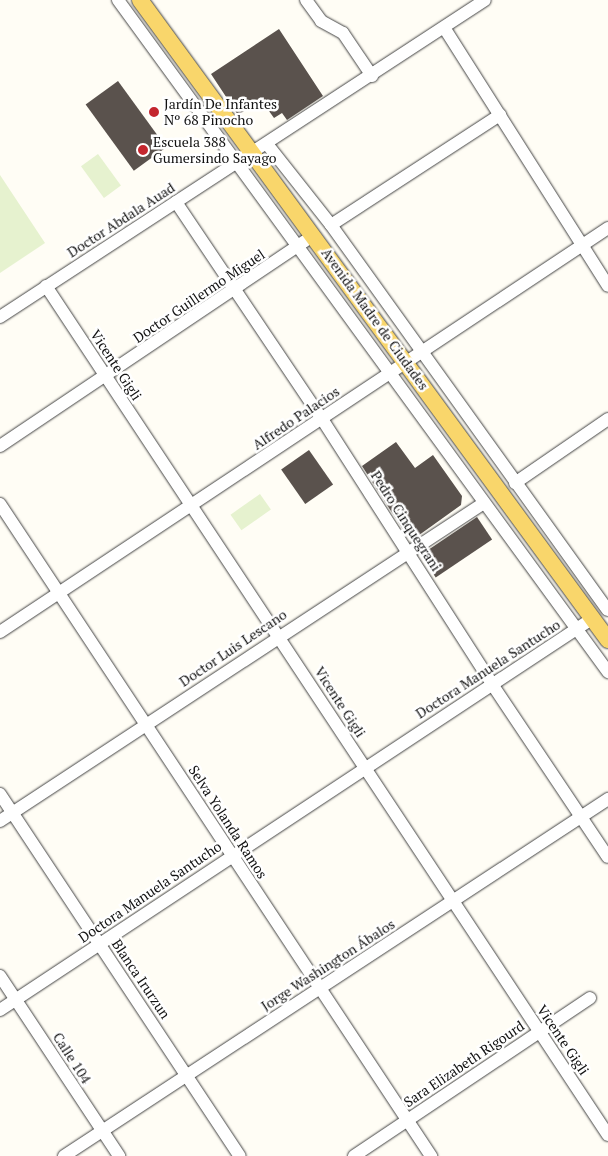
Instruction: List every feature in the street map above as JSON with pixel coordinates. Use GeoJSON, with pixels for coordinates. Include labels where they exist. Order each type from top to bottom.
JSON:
{"type":"FeatureCollection","features":[{"type":"Feature","properties":{"kind":"main road","name":"Avenida Madre de Ciudades"},"geometry":{"type":"LineString","coordinates":[[140,0],[260,148],[314,236],[608,640]]}},
{"type":"Feature","properties":{"kind":"street"},"geometry":{"type":"LineString","coordinates":[[118,0],[237,165],[299,246],[575,630],[608,672]]}},
{"type":"Feature","properties":{"kind":"street"},"geometry":{"type":"LineString","coordinates":[[306,0],[321,21],[343,33],[372,76]]}},
{"type":"Feature","properties":{"kind":"street","name":"Doctor Abdala Auad"},"geometry":{"type":"LineString","coordinates":[[0,317],[445,29],[480,1]]}},
{"type":"Feature","properties":{"kind":"street"},"geometry":{"type":"LineString","coordinates":[[445,29],[608,286]]}},
{"type":"Feature","properties":{"kind":"street"},"geometry":{"type":"LineString","coordinates":[[331,225],[500,115]]}},
{"type":"Feature","properties":{"kind":"street"},"geometry":{"type":"LineString","coordinates":[[260,148],[331,225],[421,354],[608,609]]}},
{"type":"Feature","properties":{"kind":"street","name":"Pedro Cinquegrani"},"geometry":{"type":"LineString","coordinates":[[176,202],[233,291],[322,419],[492,684],[608,857]]}},
{"type":"Feature","properties":{"kind":"street","name":"Alfredo Palacios"},"geometry":{"type":"LineString","coordinates":[[0,632],[608,228]]}},
{"type":"Feature","properties":{"kind":"street","name":"Doctor Guillermo Miguel"},"geometry":{"type":"LineString","coordinates":[[0,446],[106,377],[314,236]]}},
{"type":"Feature","properties":{"kind":"street","name":"Vicente Gigli"},"geometry":{"type":"LineString","coordinates":[[46,286],[179,490],[193,505],[608,1135]]}},
{"type":"Feature","properties":{"kind":"street"},"geometry":{"type":"LineString","coordinates":[[515,483],[608,419]]}},
{"type":"Feature","properties":{"kind":"street","name":"Doctor Luis Lescano"},"geometry":{"type":"LineString","coordinates":[[0,821],[278,636],[484,503]]}},
{"type":"Feature","properties":{"kind":"street","name":"Selva Yolanda Ramos"},"geometry":{"type":"LineString","coordinates":[[0,504],[431,1156]]}},
{"type":"Feature","properties":{"kind":"street","name":"Doctora Manuela Santucho"},"geometry":{"type":"LineString","coordinates":[[0,1010],[593,618]]}},
{"type":"Feature","properties":{"kind":"street","name":"Blanca Irurzun"},"geometry":{"type":"LineString","coordinates":[[0,794],[240,1156]]}},
{"type":"Feature","properties":{"kind":"street","name":"Jorge Washington Ábalos"},"geometry":{"type":"LineString","coordinates":[[64,1156],[608,799]]}},
{"type":"Feature","properties":{"kind":"street","name":"Calle 104"},"geometry":{"type":"LineString","coordinates":[[0,976],[119,1156]]}},
{"type":"Feature","properties":{"kind":"street","name":"Sara Elizabeth Rigourd"},"geometry":{"type":"LineString","coordinates":[[354,1156],[590,998]]}},
{"type":"Feature","properties":{"kind":"green space"},"geometry":{"type":"Polygon","coordinates":[[[98,154],[121,186],[104,198],[81,166],[98,154]]]}},
{"type":"Feature","properties":{"kind":"green space"},"geometry":{"type":"Polygon","coordinates":[[[0,175],[45,243],[0,273],[0,175]]]}},
{"type":"Feature","properties":{"kind":"green space"},"geometry":{"type":"Polygon","coordinates":[[[260,494],[271,510],[241,530],[231,515],[260,494]]]}},
{"type":"Feature","properties":{"kind":"building"},"geometry":{"type":"Polygon","coordinates":[[[279,29],[323,96],[287,120],[282,113],[274,118],[261,100],[238,115],[211,74],[279,29]]]}},
{"type":"Feature","properties":{"kind":"building"},"geometry":{"type":"Polygon","coordinates":[[[118,81],[166,147],[134,171],[86,105],[118,81]]]}},
{"type":"Feature","properties":{"kind":"building"},"geometry":{"type":"Polygon","coordinates":[[[396,442],[415,468],[433,455],[462,496],[461,505],[415,538],[407,536],[362,466],[396,442]]]}},
{"type":"Feature","properties":{"kind":"building"},"geometry":{"type":"Polygon","coordinates":[[[309,450],[333,484],[305,504],[281,470],[309,450]]]}},
{"type":"Feature","properties":{"kind":"building"},"geometry":{"type":"Polygon","coordinates":[[[477,517],[492,539],[436,577],[421,555],[477,517]]]}},
{"type":"Feature","properties":{"kind":"place","name":"Jardín De Infantes Nº 68 Pinocho"},"geometry":{"type":"Point","coordinates":[154,112]}},
{"type":"Feature","properties":{"kind":"place","name":"Escuela 388 Gumersindo Sayago"},"geometry":{"type":"Point","coordinates":[143,150]}}]}
